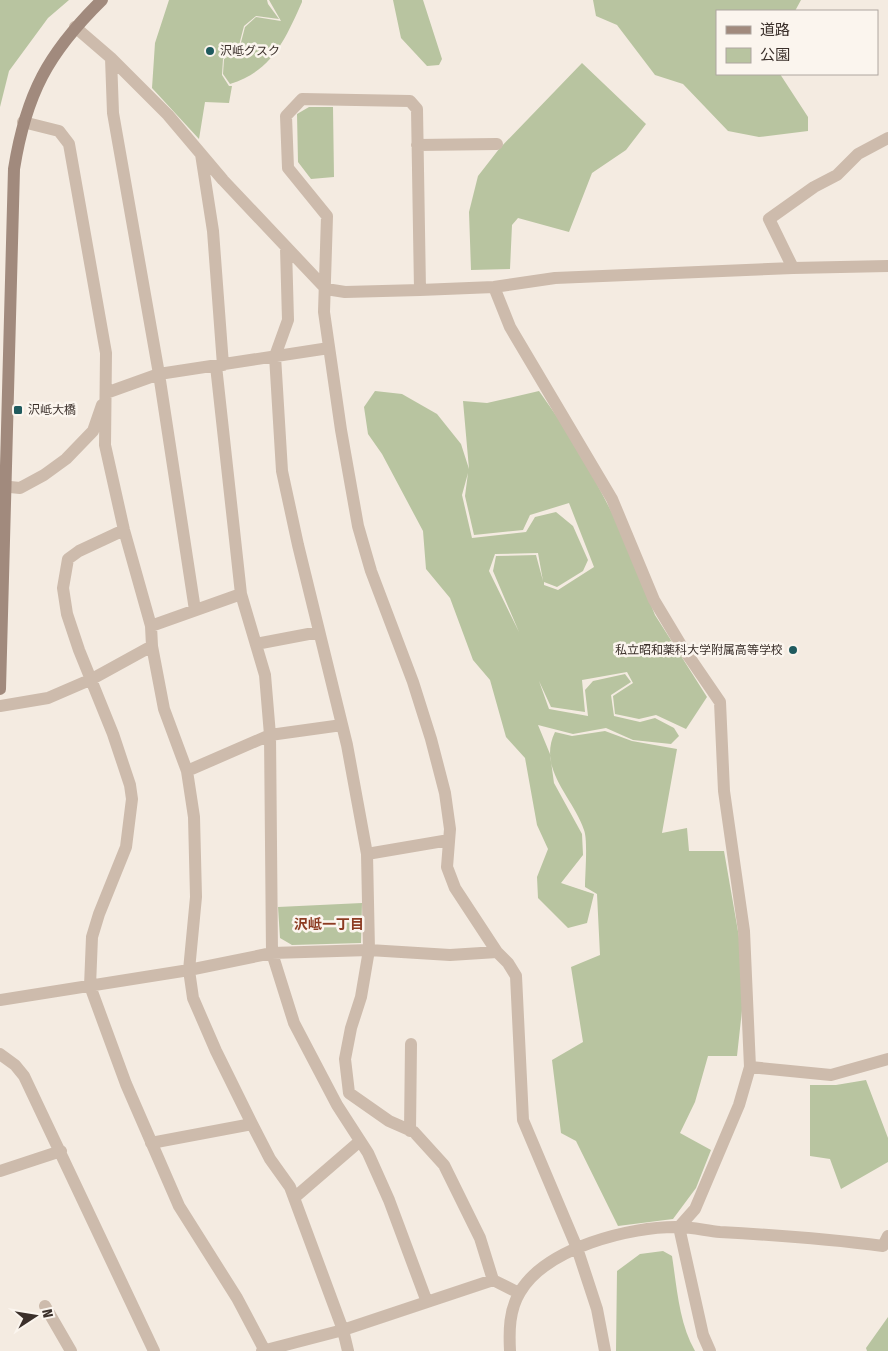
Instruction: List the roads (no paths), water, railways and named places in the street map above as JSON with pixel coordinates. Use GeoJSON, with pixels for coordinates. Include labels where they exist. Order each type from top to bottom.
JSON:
{"type":"FeatureCollection","features":[{"type":"Feature","properties":{"kind":"street"},"geometry":{"type":"LineString","coordinates":[[0,689],[2,486],[7,386],[10,233],[14,169],[28,105],[45,69],[55,52],[75,27],[102,0]]}},
{"type":"Feature","properties":{"kind":"street"},"geometry":{"type":"LineString","coordinates":[[75,27],[111,58],[326,289],[345,292],[494,287],[555,278],[888,266]]}},
{"type":"Feature","properties":{"kind":"street"},"geometry":{"type":"LineString","coordinates":[[111,58],[113,113],[159,374],[195,610]]}},
{"type":"Feature","properties":{"kind":"street"},"geometry":{"type":"LineString","coordinates":[[420,290],[417,108],[410,101],[302,99],[286,116],[288,168],[327,216],[324,312],[341,430],[358,526],[370,571],[413,682],[431,738],[445,793],[450,829],[447,867],[455,888],[496,952],[508,963],[516,976],[523,1120],[577,1248],[597,1309],[604,1351]]}},
{"type":"Feature","properties":{"kind":"street"},"geometry":{"type":"LineString","coordinates":[[23,122],[59,131],[69,144],[106,353],[105,445],[124,530],[151,626],[152,646],[164,709],[187,770],[194,818],[196,897],[189,970],[197,1006],[216,1051],[252,1124],[270,1159],[290,1187],[344,1330],[348,1351]]}},
{"type":"Feature","properties":{"kind":"street"},"geometry":{"type":"LineString","coordinates":[[793,268],[769,219],[814,187],[837,175],[858,154],[888,138]]}},
{"type":"Feature","properties":{"kind":"street"},"geometry":{"type":"LineString","coordinates":[[418,144],[497,144]]}},
{"type":"Feature","properties":{"kind":"street"},"geometry":{"type":"LineString","coordinates":[[200,152],[213,231],[220,365],[241,594],[265,675],[270,735],[272,953],[294,1023],[337,1105],[360,1141],[389,1200],[427,1302]]}},
{"type":"Feature","properties":{"kind":"street"},"geometry":{"type":"LineString","coordinates":[[286,248],[288,320],[275,356],[282,471],[342,725],[367,854],[369,950],[361,997],[351,1028],[345,1060],[349,1093],[389,1121],[410,1130],[444,1166],[480,1238],[493,1280]]}},
{"type":"Feature","properties":{"kind":"street"},"geometry":{"type":"LineString","coordinates":[[494,287],[510,327],[612,499],[654,600],[681,645],[720,702],[724,791],[744,931],[750,1067],[739,1105],[695,1209],[679,1227]]}},
{"type":"Feature","properties":{"kind":"street"},"geometry":{"type":"LineString","coordinates":[[106,393],[159,374],[329,348]]}},
{"type":"Feature","properties":{"kind":"street"},"geometry":{"type":"LineString","coordinates":[[2,486],[20,488],[44,475],[66,459],[93,431],[106,393]]}},
{"type":"Feature","properties":{"kind":"street"},"geometry":{"type":"LineString","coordinates":[[124,530],[79,551],[68,559],[63,588],[67,614],[79,650],[114,734],[130,785],[132,799],[126,847],[98,914],[92,937],[90,986],[126,1084],[179,1206],[237,1298],[264,1351],[344,1330],[493,1280],[519,1293]]}},
{"type":"Feature","properties":{"kind":"street"},"geometry":{"type":"LineString","coordinates":[[151,626],[241,594]]}},
{"type":"Feature","properties":{"kind":"street"},"geometry":{"type":"LineString","coordinates":[[256,644],[319,632]]}},
{"type":"Feature","properties":{"kind":"street"},"geometry":{"type":"LineString","coordinates":[[0,706],[48,698],[92,679],[152,646]]}},
{"type":"Feature","properties":{"kind":"street"},"geometry":{"type":"LineString","coordinates":[[187,770],[270,735],[342,725]]}},
{"type":"Feature","properties":{"kind":"street"},"geometry":{"type":"LineString","coordinates":[[367,854],[449,840]]}},
{"type":"Feature","properties":{"kind":"street"},"geometry":{"type":"LineString","coordinates":[[0,1000],[189,970],[272,953],[369,950],[450,955],[496,952]]}},
{"type":"Feature","properties":{"kind":"street"},"geometry":{"type":"LineString","coordinates":[[410,1130],[411,1044]]}},
{"type":"Feature","properties":{"kind":"street"},"geometry":{"type":"LineString","coordinates":[[0,1054],[15,1065],[24,1076],[154,1351]]}},
{"type":"Feature","properties":{"kind":"street"},"geometry":{"type":"LineString","coordinates":[[750,1067],[831,1075],[888,1059]]}},
{"type":"Feature","properties":{"kind":"street"},"geometry":{"type":"LineString","coordinates":[[151,1143],[252,1124]]}},
{"type":"Feature","properties":{"kind":"street"},"geometry":{"type":"LineString","coordinates":[[294,1198],[360,1141]]}},
{"type":"Feature","properties":{"kind":"street"},"geometry":{"type":"LineString","coordinates":[[0,1171],[60,1152]]}},
{"type":"Feature","properties":{"kind":"street"},"geometry":{"type":"LineString","coordinates":[[679,1227],[703,1335],[710,1351]]}},
{"type":"Feature","properties":{"kind":"street"},"geometry":{"type":"LineString","coordinates":[[510,1351],[508,1329],[519,1293],[546,1265],[577,1248],[616,1235],[679,1227],[708,1231],[827,1239],[882,1246],[888,1236]]}},
{"type":"Feature","properties":{"kind":"street"},"geometry":{"type":"LineString","coordinates":[[45,1306],[71,1351]]}},
{"type":"Feature","properties":{"kind":"place","name":"沢岻グスク"},"geometry":{"type":"Point","coordinates":[210,51]}},
{"type":"Feature","properties":{"kind":"place","name":"沢岻大橋"},"geometry":{"type":"Point","coordinates":[18,410]}},
{"type":"Feature","properties":{"kind":"place","name":"私立昭和薬科大学附属高等学校"},"geometry":{"type":"Point","coordinates":[793,650]}},
{"type":"Feature","properties":{"kind":"district","name":"沢岻一丁目"},"geometry":{"type":"Point","coordinates":[329,924]}}]}
